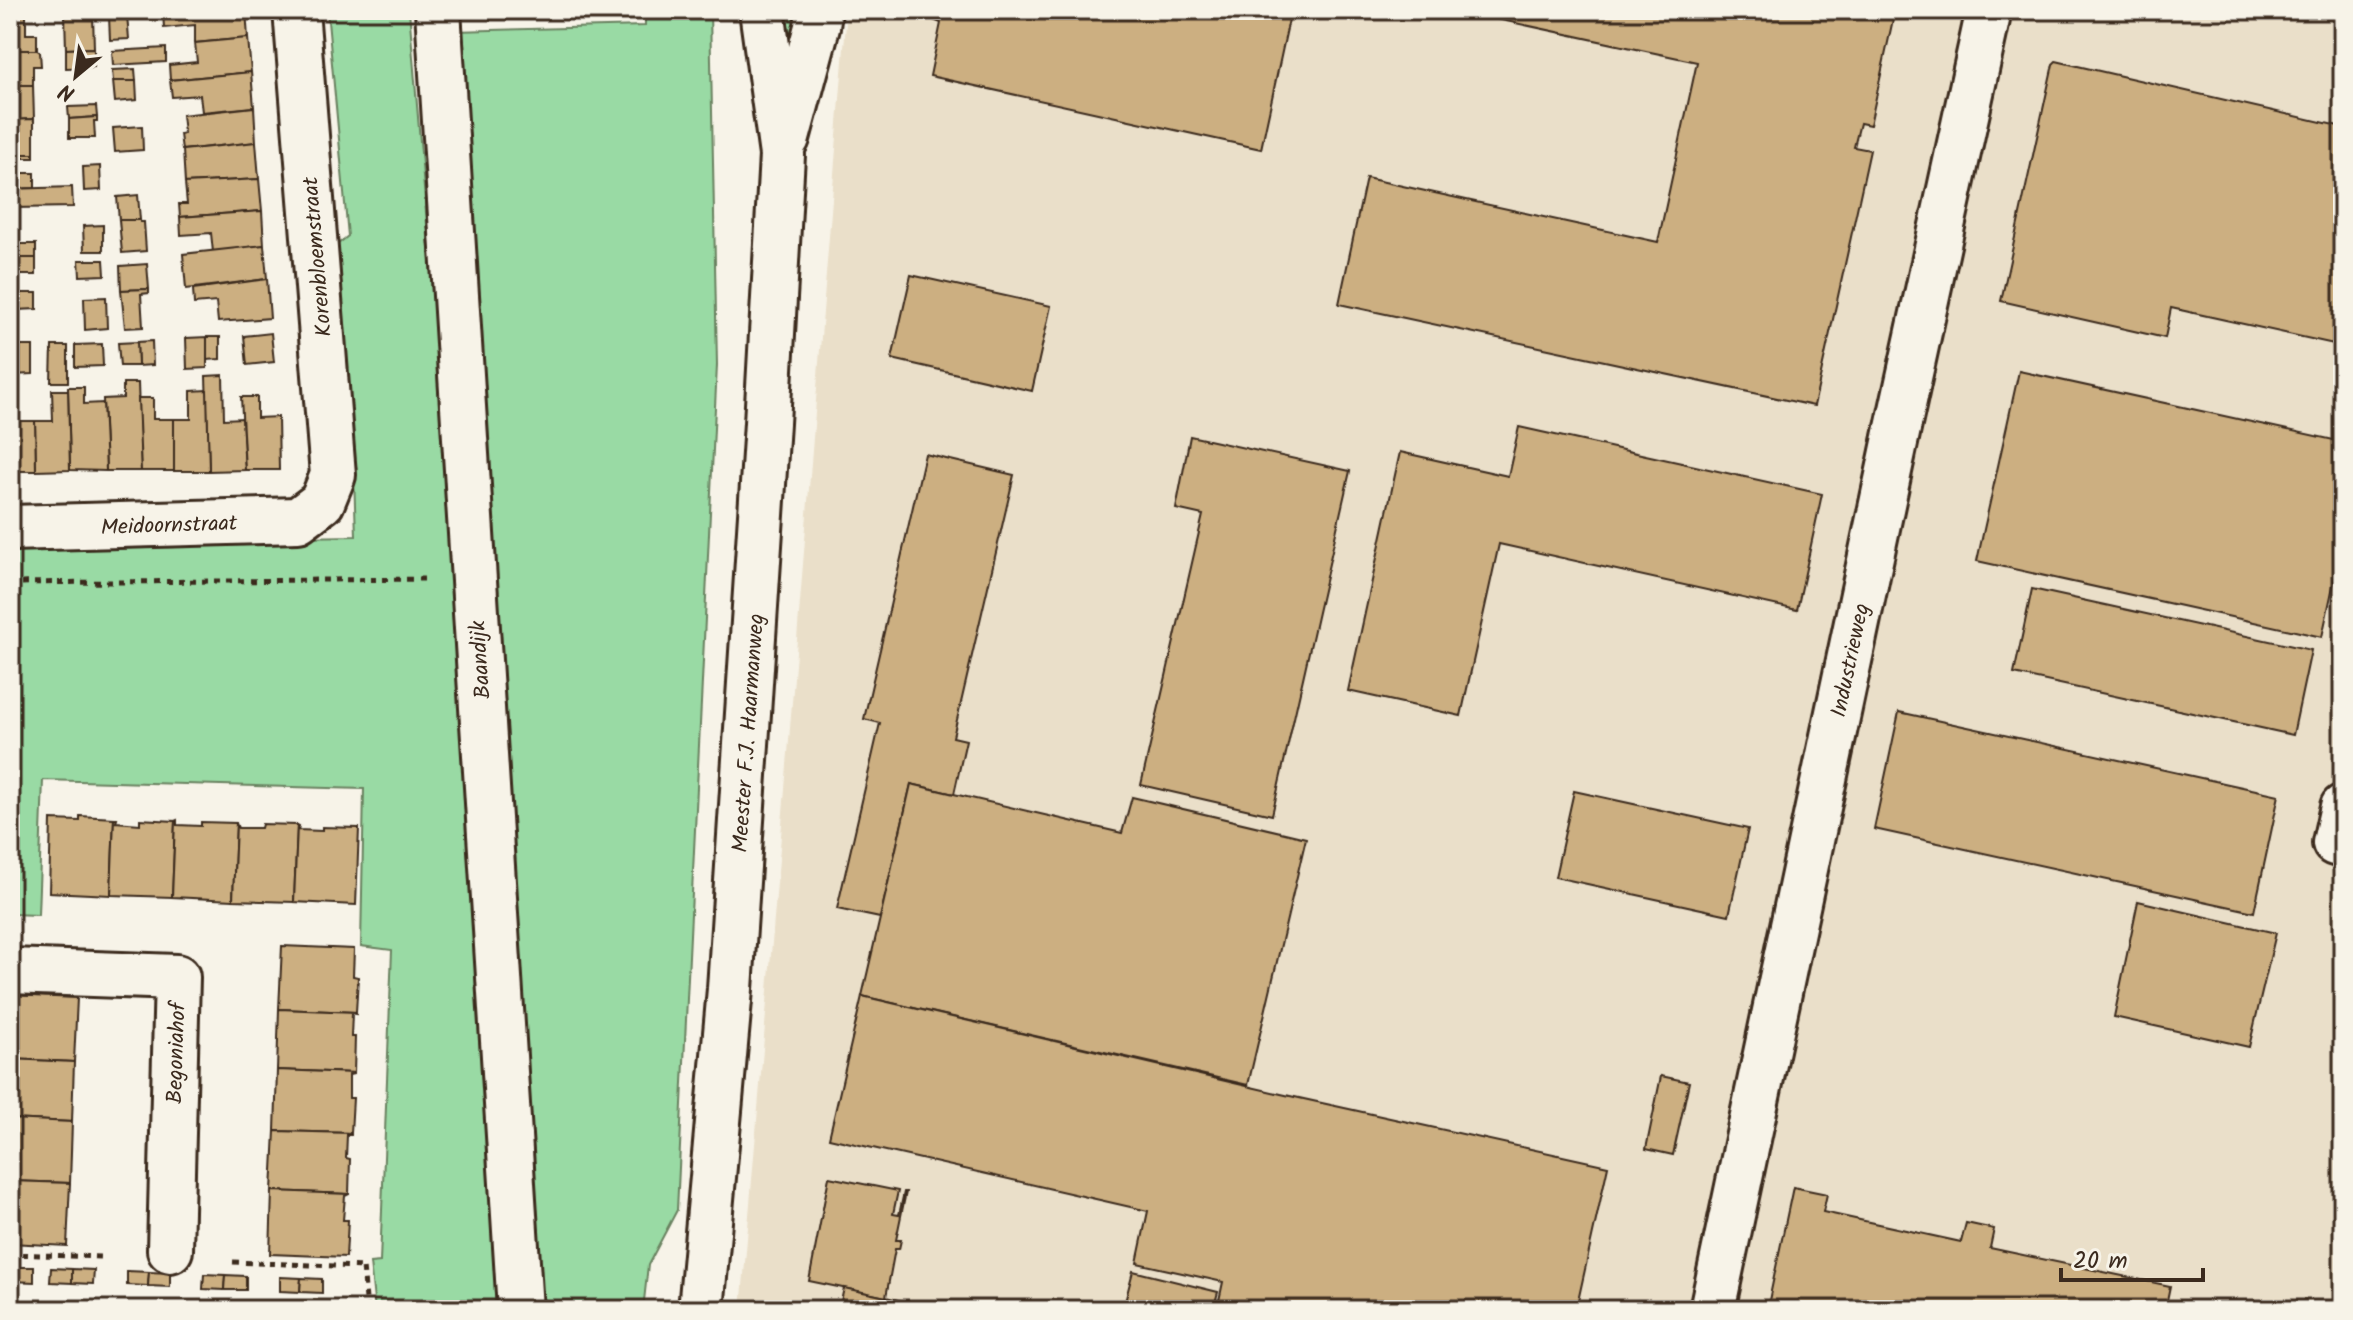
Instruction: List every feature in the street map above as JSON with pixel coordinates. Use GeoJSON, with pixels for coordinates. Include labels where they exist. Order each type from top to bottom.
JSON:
{"type":"FeatureCollection","features":[{"type":"Feature","properties":{"kind":"street","name":"Korenbloemstraat"},"geometry":{"type":"LineString","coordinates":[[296,10],[333,475],[322,502]]}},
{"type":"Feature","properties":{"kind":"street","name":"Baandijk"},"geometry":{"type":"LineString","coordinates":[[438,10],[520,1310]]}},
{"type":"Feature","properties":{"kind":"street","name":"Meester F.J. Haarmanweg"},"geometry":{"type":"LineString","coordinates":[[701,1310],[730,989],[782,155],[762,10]]}},
{"type":"Feature","properties":{"kind":"street","name":"Meester F.J. Haarmanweg"},"geometry":{"type":"LineString","coordinates":[[782,155],[819,10]]}},
{"type":"Feature","properties":{"kind":"street","name":"Industrieweg"},"geometry":{"type":"LineString","coordinates":[[1712,1310],[1989,10]]}},
{"type":"Feature","properties":{"kind":"street","name":"Meidoornstraat"},"geometry":{"type":"LineString","coordinates":[[10,528],[298,520],[322,502]]}},
{"type":"Feature","properties":{"kind":"street","name":"Begoniahof"},"geometry":{"type":"LineString","coordinates":[[10,971],[177,977],[170,1250]]}},
{"type":"Feature","properties":{"kind":"path"},"geometry":{"type":"LineString","coordinates":[[10,583],[419,579]]}},
{"type":"Feature","properties":{"kind":"path"},"geometry":{"type":"LineString","coordinates":[[10,1254],[102,1257]]}},
{"type":"Feature","properties":{"kind":"path"},"geometry":{"type":"LineString","coordinates":[[233,1262],[363,1267],[367,1310]]}},
{"type":"Feature","properties":{"kind":"shaded area"},"geometry":{"type":"Polygon","coordinates":[[[847,10],[2343,10],[2343,1310],[741,1310],[847,10]]]}},
{"type":"Feature","properties":{"kind":"green space"},"geometry":{"type":"Polygon","coordinates":[[[327,10],[409,10],[431,272],[500,1310],[375,1310],[370,1263],[380,1262],[392,950],[361,946],[364,789],[43,780],[38,915],[10,914],[10,542],[356,536],[354,475],[332,249],[348,236],[327,10]]]}},
{"type":"Feature","properties":{"kind":"green space"},"geometry":{"type":"Polygon","coordinates":[[[645,10],[710,10],[717,365],[677,1210],[648,1265],[643,1310],[536,1310],[455,31],[645,26],[645,10]]]}},
{"type":"Feature","properties":{"kind":"green space"},"geometry":{"type":"Polygon","coordinates":[[[778,10],[802,10],[796,89],[778,10]]]}},
{"type":"Feature","properties":{"kind":"building"},"geometry":{"type":"Polygon","coordinates":[[[109,10],[127,10],[127,15],[109,16],[109,10]]]}},
{"type":"Feature","properties":{"kind":"building"},"geometry":{"type":"Polygon","coordinates":[[[246,10],[248,38],[195,43],[195,25],[164,28],[163,12],[246,10]]]}},
{"type":"Feature","properties":{"kind":"building"},"geometry":{"type":"Polygon","coordinates":[[[927,10],[1291,10],[1261,149],[930,76],[941,23],[933,20],[927,10]]]}},
{"type":"Feature","properties":{"kind":"building"},"geometry":{"type":"Polygon","coordinates":[[[1455,10],[1895,10],[1870,125],[1860,123],[1854,147],[1870,150],[1814,406],[1339,304],[1366,178],[1658,242],[1697,62],[1455,10]]]}},
{"type":"Feature","properties":{"kind":"building"},"geometry":{"type":"Polygon","coordinates":[[[26,14],[26,34],[37,34],[37,50],[10,50],[10,15],[26,14]]]}},
{"type":"Feature","properties":{"kind":"building"},"geometry":{"type":"Polygon","coordinates":[[[65,15],[93,15],[94,48],[66,49],[65,15]]]}},
{"type":"Feature","properties":{"kind":"building"},"geometry":{"type":"Polygon","coordinates":[[[127,15],[129,39],[110,40],[109,16],[127,15]]]}},
{"type":"Feature","properties":{"kind":"building"},"geometry":{"type":"Polygon","coordinates":[[[248,38],[251,72],[170,80],[169,65],[197,62],[195,43],[248,38]]]}},
{"type":"Feature","properties":{"kind":"building"},"geometry":{"type":"Polygon","coordinates":[[[94,48],[94,67],[66,68],[66,49],[94,48]]]}},
{"type":"Feature","properties":{"kind":"building"},"geometry":{"type":"Polygon","coordinates":[[[166,48],[166,62],[113,65],[112,51],[166,48]]]}},
{"type":"Feature","properties":{"kind":"building"},"geometry":{"type":"Polygon","coordinates":[[[10,50],[40,52],[41,66],[33,66],[33,85],[10,85],[10,50]]]}},
{"type":"Feature","properties":{"kind":"building"},"geometry":{"type":"Polygon","coordinates":[[[2056,61],[2343,127],[2343,346],[2171,308],[2165,338],[2001,301],[2056,61]]]}},
{"type":"Feature","properties":{"kind":"building"},"geometry":{"type":"Polygon","coordinates":[[[135,69],[136,81],[113,81],[112,70],[135,69]]]}},
{"type":"Feature","properties":{"kind":"building"},"geometry":{"type":"Polygon","coordinates":[[[251,72],[254,107],[202,112],[200,95],[172,97],[170,80],[251,72]]]}},
{"type":"Feature","properties":{"kind":"building"},"geometry":{"type":"Polygon","coordinates":[[[113,81],[136,81],[137,100],[115,102],[113,81]]]}},
{"type":"Feature","properties":{"kind":"building"},"geometry":{"type":"Polygon","coordinates":[[[10,85],[33,85],[34,119],[10,120],[10,85]]]}},
{"type":"Feature","properties":{"kind":"building"},"geometry":{"type":"Polygon","coordinates":[[[96,106],[97,117],[69,119],[68,107],[96,106]]]}},
{"type":"Feature","properties":{"kind":"building"},"geometry":{"type":"Polygon","coordinates":[[[254,107],[256,142],[182,150],[182,115],[254,107]]]}},
{"type":"Feature","properties":{"kind":"building"},"geometry":{"type":"Polygon","coordinates":[[[97,117],[94,121],[95,138],[69,138],[69,119],[97,117]]]}},
{"type":"Feature","properties":{"kind":"building"},"geometry":{"type":"Polygon","coordinates":[[[34,119],[34,154],[10,154],[10,120],[34,119]]]}},
{"type":"Feature","properties":{"kind":"building"},"geometry":{"type":"Polygon","coordinates":[[[142,126],[143,150],[115,152],[113,128],[142,126]]]}},
{"type":"Feature","properties":{"kind":"building"},"geometry":{"type":"Polygon","coordinates":[[[256,142],[259,179],[185,183],[183,150],[256,142]]]}},
{"type":"Feature","properties":{"kind":"building"},"geometry":{"type":"Polygon","coordinates":[[[10,154],[34,154],[34,158],[13,158],[13,173],[35,173],[35,188],[10,189],[10,154]]]}},
{"type":"Feature","properties":{"kind":"building"},"geometry":{"type":"Polygon","coordinates":[[[100,166],[101,190],[84,191],[83,167],[100,166]]]}},
{"type":"Feature","properties":{"kind":"building"},"geometry":{"type":"Polygon","coordinates":[[[259,179],[262,211],[180,217],[179,204],[187,204],[185,183],[259,179]]]}},
{"type":"Feature","properties":{"kind":"building"},"geometry":{"type":"Polygon","coordinates":[[[72,187],[73,207],[13,208],[13,224],[10,224],[10,189],[72,187]]]}},
{"type":"Feature","properties":{"kind":"building"},"geometry":{"type":"Polygon","coordinates":[[[138,195],[140,220],[119,220],[117,197],[138,195]]]}},
{"type":"Feature","properties":{"kind":"building"},"geometry":{"type":"Polygon","coordinates":[[[262,211],[264,245],[213,252],[211,233],[181,235],[180,217],[262,211]]]}},
{"type":"Feature","properties":{"kind":"building"},"geometry":{"type":"Polygon","coordinates":[[[119,220],[144,222],[146,251],[122,253],[119,220]]]}},
{"type":"Feature","properties":{"kind":"building"},"geometry":{"type":"Polygon","coordinates":[[[10,224],[13,224],[13,244],[36,244],[36,258],[10,258],[10,224]]]}},
{"type":"Feature","properties":{"kind":"building"},"geometry":{"type":"Polygon","coordinates":[[[103,225],[103,251],[84,251],[83,226],[103,225]]]}},
{"type":"Feature","properties":{"kind":"building"},"geometry":{"type":"Polygon","coordinates":[[[264,245],[267,279],[186,289],[183,254],[264,245]]]}},
{"type":"Feature","properties":{"kind":"building"},"geometry":{"type":"Polygon","coordinates":[[[10,258],[36,258],[36,275],[15,275],[15,293],[10,293],[10,258]]]}},
{"type":"Feature","properties":{"kind":"building"},"geometry":{"type":"Polygon","coordinates":[[[79,260],[104,260],[105,275],[80,276],[79,260]]]}},
{"type":"Feature","properties":{"kind":"building"},"geometry":{"type":"Polygon","coordinates":[[[147,264],[149,289],[121,290],[120,266],[147,264]]]}},
{"type":"Feature","properties":{"kind":"building"},"geometry":{"type":"Polygon","coordinates":[[[911,275],[1051,306],[1032,391],[892,359],[911,275]]]}},
{"type":"Feature","properties":{"kind":"building"},"geometry":{"type":"Polygon","coordinates":[[[267,279],[270,318],[218,322],[216,302],[194,304],[193,289],[267,279]]]}},
{"type":"Feature","properties":{"kind":"building"},"geometry":{"type":"Polygon","coordinates":[[[149,289],[149,293],[141,294],[143,327],[125,328],[121,290],[149,289]]]}},
{"type":"Feature","properties":{"kind":"building"},"geometry":{"type":"Polygon","coordinates":[[[10,293],[37,293],[37,309],[16,310],[16,329],[10,329],[10,293]]]}},
{"type":"Feature","properties":{"kind":"building"},"geometry":{"type":"Polygon","coordinates":[[[106,297],[107,328],[85,330],[84,298],[106,297]]]}},
{"type":"Feature","properties":{"kind":"building"},"geometry":{"type":"Polygon","coordinates":[[[271,333],[274,362],[247,365],[244,336],[271,333]]]}},
{"type":"Feature","properties":{"kind":"building"},"geometry":{"type":"Polygon","coordinates":[[[207,337],[220,337],[220,359],[207,360],[207,337]]]}},
{"type":"Feature","properties":{"kind":"building"},"geometry":{"type":"Polygon","coordinates":[[[207,337],[207,368],[187,369],[186,338],[207,337]]]}},
{"type":"Feature","properties":{"kind":"building"},"geometry":{"type":"Polygon","coordinates":[[[152,341],[153,365],[138,366],[137,342],[152,341]]]}},
{"type":"Feature","properties":{"kind":"building"},"geometry":{"type":"Polygon","coordinates":[[[137,342],[138,366],[120,366],[118,343],[137,342]]]}},
{"type":"Feature","properties":{"kind":"building"},"geometry":{"type":"Polygon","coordinates":[[[102,344],[103,366],[75,367],[75,345],[102,344]]]}},
{"type":"Feature","properties":{"kind":"building"},"geometry":{"type":"Polygon","coordinates":[[[10,346],[33,346],[33,374],[10,375],[10,346]]]}},
{"type":"Feature","properties":{"kind":"building"},"geometry":{"type":"Polygon","coordinates":[[[52,346],[68,346],[68,382],[51,382],[52,346]]]}},
{"type":"Feature","properties":{"kind":"building"},"geometry":{"type":"Polygon","coordinates":[[[2019,371],[2343,442],[2343,540],[2322,637],[1977,561],[2019,371]]]}},
{"type":"Feature","properties":{"kind":"building"},"geometry":{"type":"Polygon","coordinates":[[[223,375],[224,419],[242,418],[245,470],[209,471],[206,376],[223,375]]]}},
{"type":"Feature","properties":{"kind":"building"},"geometry":{"type":"Polygon","coordinates":[[[123,383],[138,383],[141,471],[106,471],[103,399],[123,398],[123,383]]]}},
{"type":"Feature","properties":{"kind":"building"},"geometry":{"type":"Polygon","coordinates":[[[68,387],[84,387],[84,404],[103,403],[106,471],[70,470],[68,387]]]}},
{"type":"Feature","properties":{"kind":"building"},"geometry":{"type":"Polygon","coordinates":[[[52,390],[68,390],[70,470],[36,471],[35,421],[53,421],[52,390]]]}},
{"type":"Feature","properties":{"kind":"building"},"geometry":{"type":"Polygon","coordinates":[[[207,390],[209,471],[174,471],[174,419],[191,419],[191,391],[207,390]]]}},
{"type":"Feature","properties":{"kind":"building"},"geometry":{"type":"Polygon","coordinates":[[[241,397],[257,397],[257,418],[278,417],[279,470],[245,470],[241,397]]]}},
{"type":"Feature","properties":{"kind":"building"},"geometry":{"type":"Polygon","coordinates":[[[138,398],[153,398],[153,419],[174,419],[174,471],[141,471],[138,398]]]}},
{"type":"Feature","properties":{"kind":"building"},"geometry":{"type":"Polygon","coordinates":[[[10,400],[14,400],[15,421],[35,421],[36,471],[10,471],[10,400]]]}},
{"type":"Feature","properties":{"kind":"building"},"geometry":{"type":"Polygon","coordinates":[[[1519,427],[1822,494],[1797,610],[1499,544],[1461,716],[1348,691],[1400,452],[1508,476],[1519,427]]]}},
{"type":"Feature","properties":{"kind":"building"},"geometry":{"type":"Polygon","coordinates":[[[1190,436],[1350,471],[1272,815],[1141,785],[1203,515],[1176,509],[1190,436]]]}},
{"type":"Feature","properties":{"kind":"building"},"geometry":{"type":"Polygon","coordinates":[[[925,454],[1014,475],[953,737],[966,740],[954,794],[911,784],[880,918],[837,909],[880,723],[864,719],[925,454]]]}},
{"type":"Feature","properties":{"kind":"building"},"geometry":{"type":"Polygon","coordinates":[[[2032,589],[2311,650],[2293,735],[2014,674],[2032,589]]]}},
{"type":"Feature","properties":{"kind":"building"},"geometry":{"type":"Polygon","coordinates":[[[1899,712],[2279,795],[2254,912],[1874,829],[1899,712]]]}},
{"type":"Feature","properties":{"kind":"building"},"geometry":{"type":"Polygon","coordinates":[[[911,784],[1122,833],[1132,797],[1306,838],[1248,1085],[862,996],[911,784]]]}},
{"type":"Feature","properties":{"kind":"building"},"geometry":{"type":"Polygon","coordinates":[[[1574,791],[1748,829],[1729,915],[1555,877],[1574,791]]]}},
{"type":"Feature","properties":{"kind":"building"},"geometry":{"type":"Polygon","coordinates":[[[80,816],[114,818],[111,895],[49,892],[51,820],[80,821],[80,816]]]}},
{"type":"Feature","properties":{"kind":"building"},"geometry":{"type":"Polygon","coordinates":[[[114,818],[117,818],[116,822],[140,824],[140,819],[175,821],[172,897],[111,895],[114,818]]]}},
{"type":"Feature","properties":{"kind":"building"},"geometry":{"type":"Polygon","coordinates":[[[177,820],[177,825],[236,823],[233,900],[172,897],[177,820]]]}},
{"type":"Feature","properties":{"kind":"building"},"geometry":{"type":"Polygon","coordinates":[[[236,823],[238,828],[261,828],[262,824],[297,825],[294,902],[233,900],[236,823]]]}},
{"type":"Feature","properties":{"kind":"building"},"geometry":{"type":"Polygon","coordinates":[[[297,825],[298,830],[359,828],[356,905],[294,902],[297,825]]]}},
{"type":"Feature","properties":{"kind":"building"},"geometry":{"type":"Polygon","coordinates":[[[2138,901],[2276,933],[2249,1047],[2114,1017],[2138,901]]]}},
{"type":"Feature","properties":{"kind":"building"},"geometry":{"type":"Polygon","coordinates":[[[282,946],[354,949],[353,976],[358,977],[356,1012],[279,1009],[282,946]]]}},
{"type":"Feature","properties":{"kind":"building"},"geometry":{"type":"Polygon","coordinates":[[[10,995],[77,998],[74,1062],[10,1059],[10,995]]]}},
{"type":"Feature","properties":{"kind":"building"},"geometry":{"type":"Polygon","coordinates":[[[862,996],[1281,1094],[1608,1166],[1576,1310],[1217,1310],[1223,1282],[1137,1263],[1148,1211],[829,1138],[862,996]]]}},
{"type":"Feature","properties":{"kind":"building"},"geometry":{"type":"Polygon","coordinates":[[[279,1009],[356,1012],[352,1013],[351,1037],[355,1037],[354,1073],[277,1070],[279,1009]]]}},
{"type":"Feature","properties":{"kind":"building"},"geometry":{"type":"Polygon","coordinates":[[[10,1059],[74,1062],[72,1122],[10,1119],[10,1059]]]}},
{"type":"Feature","properties":{"kind":"building"},"geometry":{"type":"Polygon","coordinates":[[[277,1070],[354,1073],[349,1075],[349,1098],[353,1098],[351,1133],[275,1131],[277,1070]]]}},
{"type":"Feature","properties":{"kind":"building"},"geometry":{"type":"Polygon","coordinates":[[[1661,1076],[1689,1082],[1673,1155],[1646,1149],[1661,1076]]]}},
{"type":"Feature","properties":{"kind":"building"},"geometry":{"type":"Polygon","coordinates":[[[10,1119],[72,1122],[70,1183],[10,1181],[10,1119]]]}},
{"type":"Feature","properties":{"kind":"building"},"geometry":{"type":"Polygon","coordinates":[[[275,1131],[351,1133],[347,1135],[346,1158],[350,1159],[349,1194],[272,1191],[275,1131]]]}},
{"type":"Feature","properties":{"kind":"building"},"geometry":{"type":"Polygon","coordinates":[[[829,1177],[898,1191],[893,1214],[899,1215],[906,1192],[896,1240],[901,1240],[899,1249],[895,1249],[886,1297],[809,1281],[829,1177]]]}},
{"type":"Feature","properties":{"kind":"building"},"geometry":{"type":"Polygon","coordinates":[[[10,1181],[70,1183],[67,1246],[10,1243],[10,1181]]]}},
{"type":"Feature","properties":{"kind":"building"},"geometry":{"type":"Polygon","coordinates":[[[1793,1187],[1827,1194],[1823,1212],[1961,1242],[1966,1223],[1994,1229],[1990,1248],[2170,1286],[2165,1310],[1767,1310],[1793,1187]]]}},
{"type":"Feature","properties":{"kind":"building"},"geometry":{"type":"Polygon","coordinates":[[[272,1191],[349,1194],[345,1196],[343,1220],[348,1220],[346,1257],[270,1254],[272,1191]]]}},
{"type":"Feature","properties":{"kind":"building"},"geometry":{"type":"Polygon","coordinates":[[[12,1267],[34,1267],[34,1282],[12,1281],[12,1267]]]}},
{"type":"Feature","properties":{"kind":"building"},"geometry":{"type":"Polygon","coordinates":[[[51,1268],[72,1269],[72,1283],[50,1282],[51,1268]]]}},
{"type":"Feature","properties":{"kind":"building"},"geometry":{"type":"Polygon","coordinates":[[[72,1269],[94,1270],[93,1284],[72,1283],[72,1269]]]}},
{"type":"Feature","properties":{"kind":"building"},"geometry":{"type":"Polygon","coordinates":[[[127,1271],[149,1272],[148,1286],[127,1285],[127,1271]]]}},
{"type":"Feature","properties":{"kind":"building"},"geometry":{"type":"Polygon","coordinates":[[[1133,1271],[1218,1292],[1213,1310],[1140,1310],[1124,1306],[1133,1271]]]}},
{"type":"Feature","properties":{"kind":"building"},"geometry":{"type":"Polygon","coordinates":[[[149,1272],[170,1273],[170,1287],[148,1286],[149,1272]]]}},
{"type":"Feature","properties":{"kind":"building"},"geometry":{"type":"Polygon","coordinates":[[[204,1274],[225,1275],[224,1290],[203,1289],[204,1274]]]}},
{"type":"Feature","properties":{"kind":"building"},"geometry":{"type":"Polygon","coordinates":[[[225,1275],[246,1276],[246,1290],[224,1290],[225,1275]]]}},
{"type":"Feature","properties":{"kind":"building"},"geometry":{"type":"Polygon","coordinates":[[[280,1277],[301,1278],[300,1292],[280,1291],[280,1277]]]}},
{"type":"Feature","properties":{"kind":"building"},"geometry":{"type":"Polygon","coordinates":[[[301,1278],[322,1279],[322,1293],[300,1292],[301,1278]]]}},
{"type":"Feature","properties":{"kind":"building"},"geometry":{"type":"Polygon","coordinates":[[[844,1288],[886,1297],[939,1310],[839,1310],[844,1288]]]}}]}
